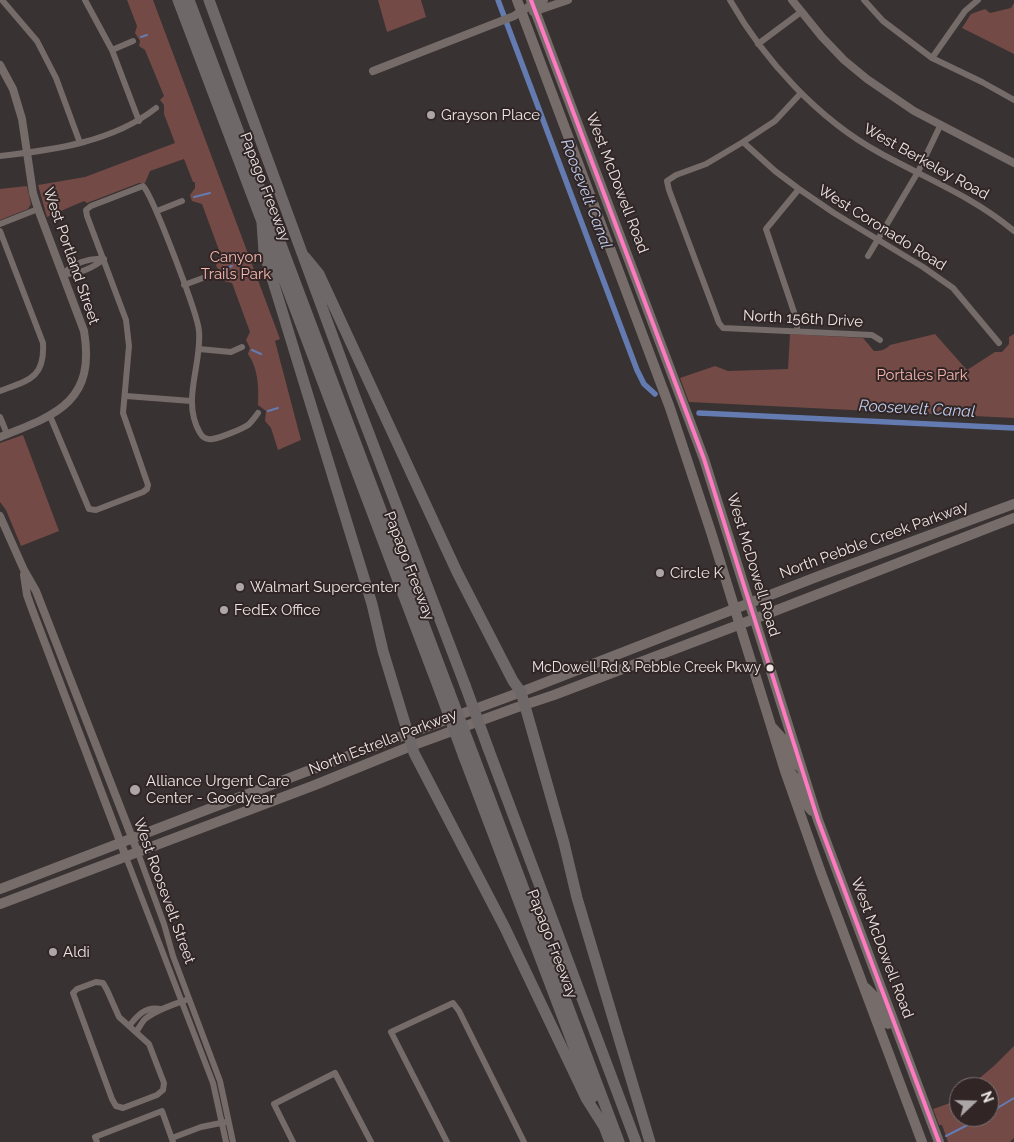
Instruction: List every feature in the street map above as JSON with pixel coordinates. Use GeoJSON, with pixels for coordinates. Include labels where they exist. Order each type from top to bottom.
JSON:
{"type":"FeatureCollection","features":[{"type":"Feature","properties":{"kind":"highway","name":"Papago Freeway"},"geometry":{"type":"LineString","coordinates":[[178,0],[262,223],[445,692],[610,1142]]}},
{"type":"Feature","properties":{"kind":"highway"},"geometry":{"type":"LineString","coordinates":[[190,0],[445,692]]}},
{"type":"Feature","properties":{"kind":"highway","name":"Papago Freeway"},"geometry":{"type":"LineString","coordinates":[[210,0],[355,397],[636,1142]]}},
{"type":"Feature","properties":{"kind":"highway"},"geometry":{"type":"LineString","coordinates":[[215,0],[218,23]]}},
{"type":"Feature","properties":{"kind":"highway"},"geometry":{"type":"LineString","coordinates":[[262,223],[264,252],[372,604],[383,651],[410,740],[505,928],[586,1098],[605,1128]]}},
{"type":"Feature","properties":{"kind":"highway"},"geometry":{"type":"LineString","coordinates":[[304,257],[319,274],[456,572],[526,704],[577,898],[650,1142]]}},
{"type":"Feature","properties":{"kind":"highway"},"geometry":{"type":"LineString","coordinates":[[469,756],[619,1142]]}},
{"type":"Feature","properties":{"kind":"main road","name":"West McDowell Road"},"geometry":{"type":"LineString","coordinates":[[517,0],[633,305],[689,465],[740,624],[784,771],[921,1138]]}},
{"type":"Feature","properties":{"kind":"main road","name":"West McDowell Road"},"geometry":{"type":"LineString","coordinates":[[534,6],[704,459],[818,820],[939,1142]]}},
{"type":"Feature","properties":{"kind":"main road"},"geometry":{"type":"LineString","coordinates":[[633,305],[643,310],[658,351],[666,357]]}},
{"type":"Feature","properties":{"kind":"main road"},"geometry":{"type":"LineString","coordinates":[[689,465],[704,459]]}},
{"type":"Feature","properties":{"kind":"main road","name":"North Pebble Creek Parkway"},"geometry":{"type":"LineString","coordinates":[[521,692],[749,603],[1014,504]]}},
{"type":"Feature","properties":{"kind":"main road","name":"North Pebble Creek Parkway"},"geometry":{"type":"LineString","coordinates":[[526,704],[754,619],[1014,518]]}},
{"type":"Feature","properties":{"kind":"main road"},"geometry":{"type":"LineString","coordinates":[[633,665],[635,658],[652,650],[653,641]]}},
{"type":"Feature","properties":{"kind":"main road","name":"North Estrella Parkway"},"geometry":{"type":"LineString","coordinates":[[0,904],[265,804],[521,692]]}},
{"type":"Feature","properties":{"kind":"main road","name":"North Estrella Parkway"},"geometry":{"type":"LineString","coordinates":[[0,889],[395,738],[410,740],[526,704]]}},
{"type":"Feature","properties":{"kind":"main road"},"geometry":{"type":"LineString","coordinates":[[770,725],[783,739],[791,762],[800,767]]}},
{"type":"Feature","properties":{"kind":"main road"},"geometry":{"type":"LineString","coordinates":[[784,771],[788,771],[794,776],[803,799],[818,820]]}},
{"type":"Feature","properties":{"kind":"main road"},"geometry":{"type":"LineString","coordinates":[[255,791],[265,804]]}},
{"type":"Feature","properties":{"kind":"main road"},"geometry":{"type":"LineString","coordinates":[[0,898],[36,884],[39,878],[38,874]]}},
{"type":"Feature","properties":{"kind":"main road"},"geometry":{"type":"LineString","coordinates":[[862,983],[878,1000],[887,1022],[895,1026]]}},
{"type":"Feature","properties":{"kind":"street"},"geometry":{"type":"LineString","coordinates":[[2,0],[37,41],[56,78],[80,144]]}},
{"type":"Feature","properties":{"kind":"street"},"geometry":{"type":"LineString","coordinates":[[85,0],[112,50],[139,121]]}},
{"type":"Feature","properties":{"kind":"street"},"geometry":{"type":"LineString","coordinates":[[373,71],[511,18],[544,0]]}},
{"type":"Feature","properties":{"kind":"street"},"geometry":{"type":"LineString","coordinates":[[534,6],[568,0]]}},
{"type":"Feature","properties":{"kind":"street","name":"West Berkeley Road"},"geometry":{"type":"LineString","coordinates":[[730,0],[758,44],[801,93],[858,139],[878,152],[984,209],[1014,231]]}},
{"type":"Feature","properties":{"kind":"street"},"geometry":{"type":"LineString","coordinates":[[792,0],[844,60],[867,79],[889,95],[1014,163]]}},
{"type":"Feature","properties":{"kind":"street"},"geometry":{"type":"LineString","coordinates":[[864,0],[883,21],[932,58],[1014,100]]}},
{"type":"Feature","properties":{"kind":"street"},"geometry":{"type":"LineString","coordinates":[[932,58],[965,11],[978,0]]}},
{"type":"Feature","properties":{"kind":"street"},"geometry":{"type":"LineString","coordinates":[[758,44],[801,12]]}},
{"type":"Feature","properties":{"kind":"street"},"geometry":{"type":"LineString","coordinates":[[112,50],[133,41]]}},
{"type":"Feature","properties":{"kind":"street","name":"West Portland Street"},"geometry":{"type":"LineString","coordinates":[[0,66],[13,89],[20,109],[33,193],[84,331],[87,350],[86,364],[80,384],[60,410],[3,435]]}},
{"type":"Feature","properties":{"kind":"street"},"geometry":{"type":"LineString","coordinates":[[744,142],[775,121],[801,93]]}},
{"type":"Feature","properties":{"kind":"street"},"geometry":{"type":"LineString","coordinates":[[0,156],[80,144],[139,121],[156,108]]}},
{"type":"Feature","properties":{"kind":"street"},"geometry":{"type":"LineString","coordinates":[[868,256],[918,172],[940,124]]}},
{"type":"Feature","properties":{"kind":"street","name":"North 156th Drive"},"geometry":{"type":"LineString","coordinates":[[744,142],[706,164],[676,175],[667,181],[719,323],[723,328],[872,335],[880,340]]}},
{"type":"Feature","properties":{"kind":"street","name":"West Coronado Road"},"geometry":{"type":"LineString","coordinates":[[744,142],[775,171],[799,189],[953,288],[999,343]]}},
{"type":"Feature","properties":{"kind":"street"},"geometry":{"type":"LineString","coordinates":[[50,416],[88,509],[96,510],[147,489],[148,484],[123,413],[129,346],[126,320],[86,210],[91,206],[143,186],[157,211],[198,322],[199,349],[191,401],[200,434],[206,439],[212,439],[248,425],[258,413]]}},
{"type":"Feature","properties":{"kind":"street"},"geometry":{"type":"LineString","coordinates":[[797,331],[797,321],[766,229],[799,189]]}},
{"type":"Feature","properties":{"kind":"street"},"geometry":{"type":"LineString","coordinates":[[157,211],[182,201]]}},
{"type":"Feature","properties":{"kind":"street"},"geometry":{"type":"LineString","coordinates":[[0,224],[38,209]]}},
{"type":"Feature","properties":{"kind":"street"},"geometry":{"type":"LineString","coordinates":[[0,231],[43,343],[44,357],[41,368],[34,375],[0,391]]}},
{"type":"Feature","properties":{"kind":"street"},"geometry":{"type":"LineString","coordinates":[[63,274],[72,275],[96,265],[104,259]]}},
{"type":"Feature","properties":{"kind":"street"},"geometry":{"type":"LineString","coordinates":[[184,285],[211,275]]}},
{"type":"Feature","properties":{"kind":"street"},"geometry":{"type":"LineString","coordinates":[[199,349],[231,352],[242,347]]}},
{"type":"Feature","properties":{"kind":"street"},"geometry":{"type":"LineString","coordinates":[[126,396],[191,401]]}},
{"type":"Feature","properties":{"kind":"street"},"geometry":{"type":"LineString","coordinates":[[0,416],[3,435]]}},
{"type":"Feature","properties":{"kind":"street","name":"West Roosevelt Street"},"geometry":{"type":"LineString","coordinates":[[0,516],[36,592],[138,853],[220,1081],[226,1142]]}},
{"type":"Feature","properties":{"kind":"street","name":"West Roosevelt Street"},"geometry":{"type":"LineString","coordinates":[[24,570],[27,595],[213,1083],[233,1142]]}},
{"type":"Feature","properties":{"kind":"street"},"geometry":{"type":"LineString","coordinates":[[100,982],[107,990],[119,1017],[136,1032],[149,1044],[164,1082],[163,1090],[157,1095],[123,1108],[116,1106],[112,1100],[73,993],[77,989],[100,982]]}},
{"type":"Feature","properties":{"kind":"street"},"geometry":{"type":"LineString","coordinates":[[129,1026],[142,1017],[156,1014],[160,1009],[189,999]]}},
{"type":"Feature","properties":{"kind":"street"},"geometry":{"type":"LineString","coordinates":[[447,1142],[392,1032],[453,1003],[524,1142]]}},
{"type":"Feature","properties":{"kind":"street"},"geometry":{"type":"LineString","coordinates":[[136,1032],[142,1017]]}},
{"type":"Feature","properties":{"kind":"street"},"geometry":{"type":"LineString","coordinates":[[293,1142],[274,1104],[335,1073],[371,1142]]}},
{"type":"Feature","properties":{"kind":"street"},"geometry":{"type":"LineString","coordinates":[[96,1140],[162,1111],[173,1140],[201,1127],[225,1122]]}},
{"type":"Feature","properties":{"kind":"green space","name":"Canyon Trails Park"},"geometry":{"type":"Polygon","coordinates":[[[127,0],[153,0],[280,339],[275,341],[301,440],[278,450],[271,428],[265,421],[266,411],[258,405],[257,378],[254,365],[248,354],[250,348],[246,340],[250,332],[232,283],[219,280],[221,273],[216,266],[220,253],[202,204],[192,201],[190,195],[195,188],[195,182],[193,182],[184,159],[150,171],[145,183],[139,183],[87,203],[84,201],[47,217],[38,185],[85,177],[175,143],[164,114],[164,105],[160,100],[164,96],[145,50],[139,46],[140,41],[135,33],[137,26],[127,0]]]}},
{"type":"Feature","properties":{"kind":"green space"},"geometry":{"type":"Polygon","coordinates":[[[378,0],[421,0],[426,17],[387,32],[378,0]]]}},
{"type":"Feature","properties":{"kind":"green space"},"geometry":{"type":"Polygon","coordinates":[[[1014,3],[1014,54],[962,28],[971,14],[985,9],[990,13],[1011,8],[1014,3]]]}},
{"type":"Feature","properties":{"kind":"green space"},"geometry":{"type":"Polygon","coordinates":[[[27,186],[31,204],[28,209],[0,220],[0,189],[27,186]]]}},
{"type":"Feature","properties":{"kind":"green space","name":"Portales Park"},"geometry":{"type":"Polygon","coordinates":[[[790,334],[863,338],[874,351],[935,334],[967,370],[995,352],[1002,352],[1009,344],[1009,337],[1014,334],[1014,418],[689,402],[680,378],[715,366],[728,371],[788,369],[790,334]]]}},
{"type":"Feature","properties":{"kind":"green space"},"geometry":{"type":"Polygon","coordinates":[[[23,435],[59,531],[21,546],[6,510],[0,502],[0,443],[23,435]]]}},
{"type":"Feature","properties":{"kind":"green space"},"geometry":{"type":"Polygon","coordinates":[[[1014,1046],[1014,1138],[1010,1142],[948,1142],[942,1125],[939,1125],[933,1109],[949,1103],[949,1127],[999,1127],[999,1077],[981,1077],[1014,1046]]]}},
{"type":"Feature","properties":{"kind":"waterway","name":"Roosevelt Canal"},"geometry":{"type":"LineString","coordinates":[[498,0],[637,370],[644,384],[655,394]]}},
{"type":"Feature","properties":{"kind":"waterway"},"geometry":{"type":"LineString","coordinates":[[141,37],[147,35]]}},
{"type":"Feature","properties":{"kind":"waterway"},"geometry":{"type":"LineString","coordinates":[[194,197],[210,193]]}},
{"type":"Feature","properties":{"kind":"waterway"},"geometry":{"type":"LineString","coordinates":[[222,270],[232,266]]}},
{"type":"Feature","properties":{"kind":"waterway"},"geometry":{"type":"LineString","coordinates":[[252,350],[261,354]]}},
{"type":"Feature","properties":{"kind":"waterway"},"geometry":{"type":"LineString","coordinates":[[268,411],[278,408]]}},
{"type":"Feature","properties":{"kind":"waterway","name":"Roosevelt Canal"},"geometry":{"type":"LineString","coordinates":[[699,413],[1014,428]]}},
{"type":"Feature","properties":{"kind":"waterway"},"geometry":{"type":"LineString","coordinates":[[999,1107],[1014,1098]]}},
{"type":"Feature","properties":{"kind":"waterway"},"geometry":{"type":"LineString","coordinates":[[946,1136],[964,1127]]}},
{"type":"Feature","properties":{"kind":"transit line"},"geometry":{"type":"LineString","coordinates":[[531,0],[704,459],[818,820],[939,1142]]}},
{"type":"Feature","properties":{"kind":"place","name":"Grayson Place"},"geometry":{"type":"Point","coordinates":[431,115]}},
{"type":"Feature","properties":{"kind":"place","name":"Circle K"},"geometry":{"type":"Point","coordinates":[660,573]}},
{"type":"Feature","properties":{"kind":"place","name":"Walmart Supercenter"},"geometry":{"type":"Point","coordinates":[240,587]}},
{"type":"Feature","properties":{"kind":"place","name":"FedEx Office"},"geometry":{"type":"Point","coordinates":[224,610]}},
{"type":"Feature","properties":{"kind":"place","name":"McDowell Rd & Pebble Creek Pkwy"},"geometry":{"type":"Point","coordinates":[770,668]}},
{"type":"Feature","properties":{"kind":"place","name":"Alliance Urgent Care Center - Goodyear"},"geometry":{"type":"Point","coordinates":[135,790]}},
{"type":"Feature","properties":{"kind":"place","name":"Aldi"},"geometry":{"type":"Point","coordinates":[53,952]}}]}
